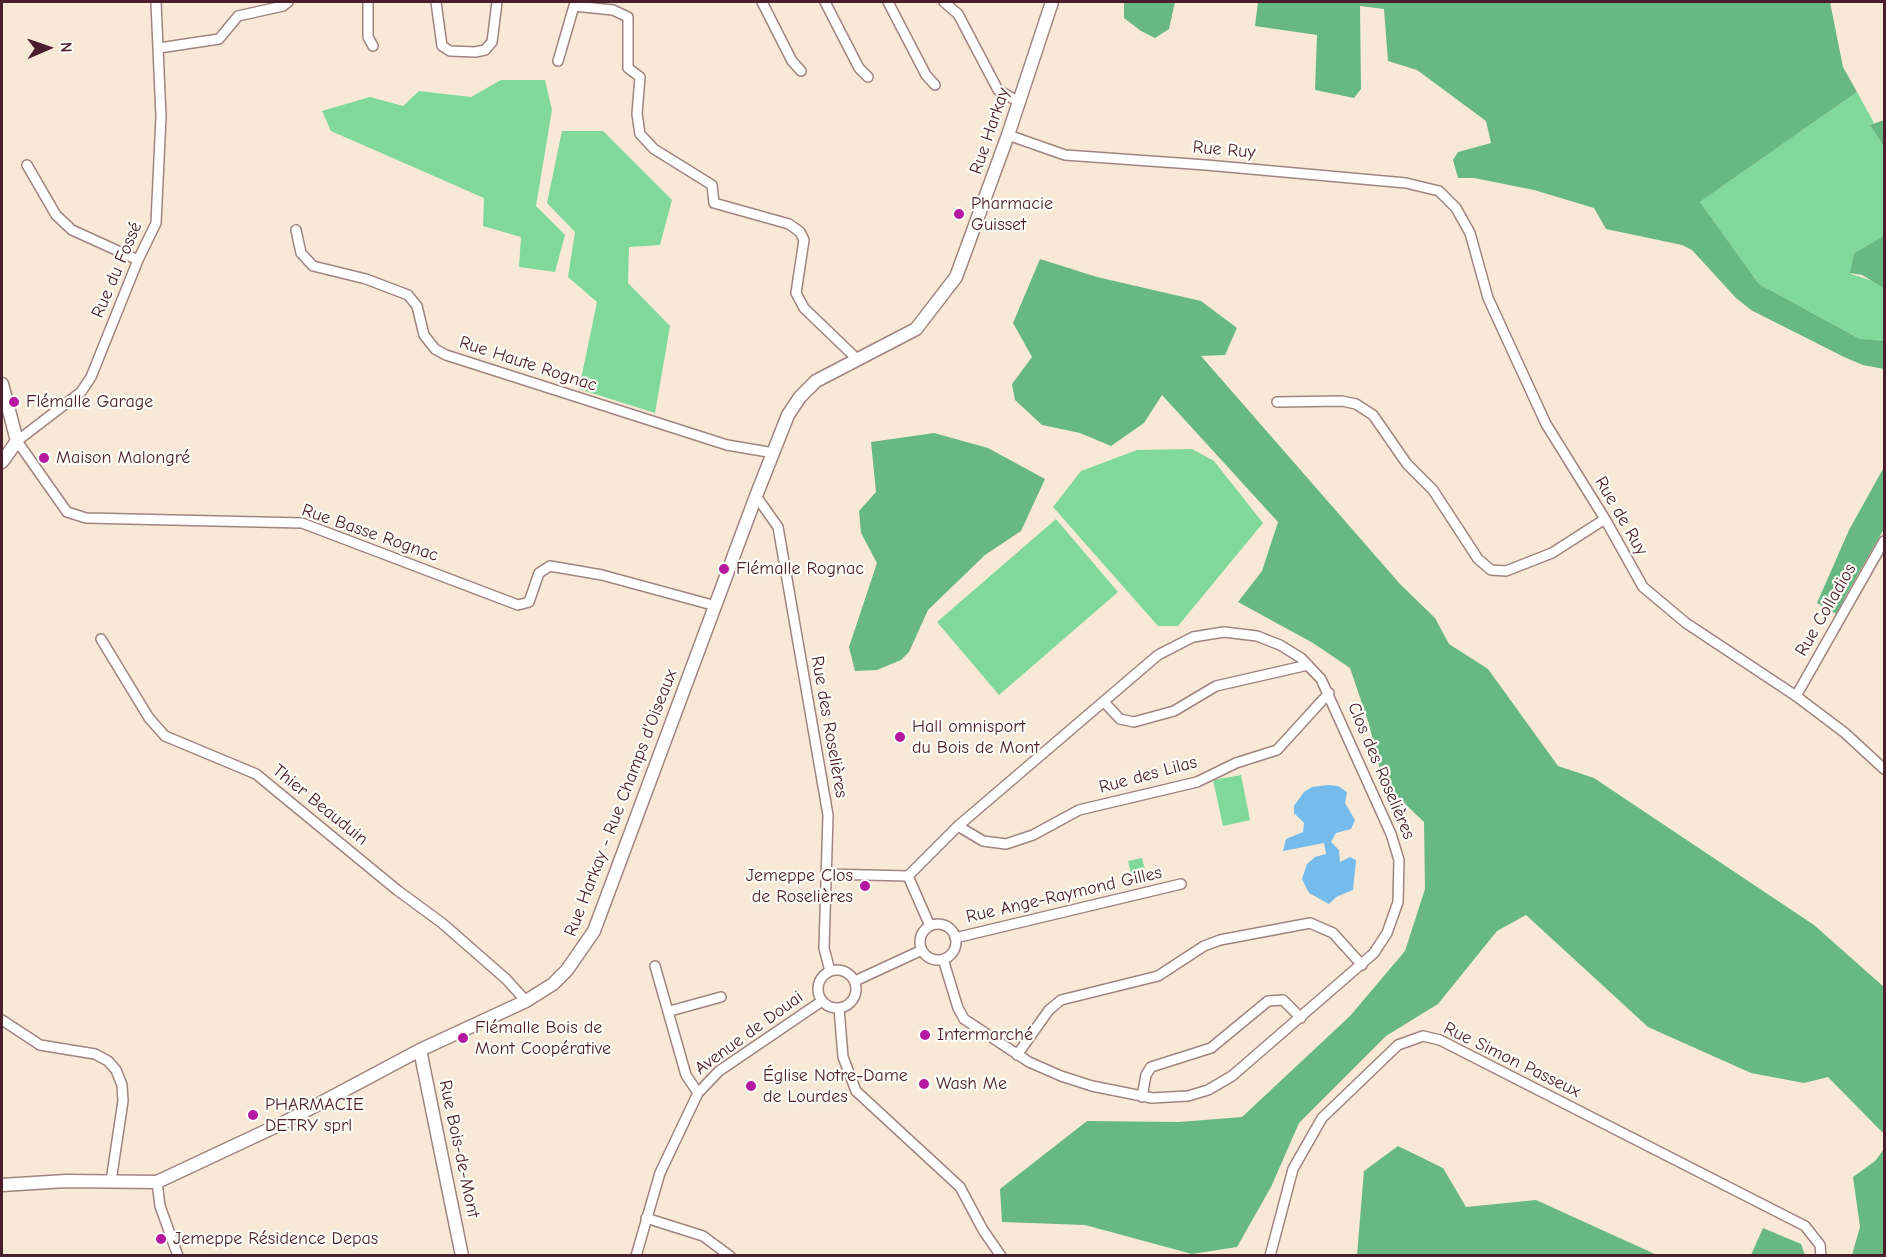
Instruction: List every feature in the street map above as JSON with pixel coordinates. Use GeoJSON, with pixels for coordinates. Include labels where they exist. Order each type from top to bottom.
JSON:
{"type":"FeatureCollection","features":[{"type":"Feature","properties":{"kind":"street","name":"Rue du Fossé"},"geometry":{"type":"LineString","coordinates":[[16,441],[81,392],[91,377],[138,260],[156,223],[159,48],[156,2]]}},
{"type":"Feature","properties":{"kind":"street"},"geometry":{"type":"LineString","coordinates":[[159,48],[219,39],[224,36],[238,16],[283,6],[288,2]]}},
{"type":"Feature","properties":{"kind":"street"},"geometry":{"type":"LineString","coordinates":[[368,2],[368,37],[373,46]]}},
{"type":"Feature","properties":{"kind":"street"},"geometry":{"type":"LineString","coordinates":[[436,2],[442,46],[450,51],[475,52],[485,50],[492,42],[496,2]]}},
{"type":"Feature","properties":{"kind":"street"},"geometry":{"type":"LineString","coordinates":[[762,2],[792,62],[801,71]]}},
{"type":"Feature","properties":{"kind":"street"},"geometry":{"type":"LineString","coordinates":[[825,2],[859,68],[868,78]]}},
{"type":"Feature","properties":{"kind":"street"},"geometry":{"type":"LineString","coordinates":[[888,2],[926,75],[935,85]]}},
{"type":"Feature","properties":{"kind":"street"},"geometry":{"type":"LineString","coordinates":[[944,2],[958,14],[998,90],[1019,102]]}},
{"type":"Feature","properties":{"kind":"street","name":"Rue Harkay"},"geometry":{"type":"LineString","coordinates":[[916,329],[956,277],[1008,135],[1052,2]]}},
{"type":"Feature","properties":{"kind":"street"},"geometry":{"type":"LineString","coordinates":[[558,61],[574,6],[613,10],[628,17],[628,69],[640,77],[637,114],[640,134],[654,149],[712,185],[714,203],[789,224],[800,232],[804,240],[796,293],[804,308],[857,358]]}},
{"type":"Feature","properties":{"kind":"street","name":"Rue Ruy"},"geometry":{"type":"LineString","coordinates":[[1008,135],[1065,155],[1406,183],[1439,191]]}},
{"type":"Feature","properties":{"kind":"street"},"geometry":{"type":"LineString","coordinates":[[27,165],[56,214],[72,230],[138,260]]}},
{"type":"Feature","properties":{"kind":"street","name":"Rue de Ruy"},"geometry":{"type":"LineString","coordinates":[[1439,191],[1456,208],[1470,233],[1488,298],[1546,424],[1605,519],[1643,587],[1686,622],[1796,696],[1845,733],[1884,769]]}},
{"type":"Feature","properties":{"kind":"street","name":"Rue Haute Rognac"},"geometry":{"type":"LineString","coordinates":[[296,230],[302,253],[313,266],[366,279],[408,295],[417,306],[424,335],[435,349],[446,355],[727,445],[774,453]]}},
{"type":"Feature","properties":{"kind":"street","name":"Rue Harkay - Rue Champs d'Oiseaux"},"geometry":{"type":"LineString","coordinates":[[2,1185],[111,1181],[157,1182],[283,1123],[420,1050],[526,1001],[560,978],[589,941],[788,415],[807,388],[828,373],[916,329]]}},
{"type":"Feature","properties":{"kind":"street"},"geometry":{"type":"LineString","coordinates":[[2,384],[16,441],[2,462]]}},
{"type":"Feature","properties":{"kind":"street"},"geometry":{"type":"LineString","coordinates":[[1277,402],[1290,404],[1342,400],[1356,404],[1373,415],[1407,464],[1432,490],[1478,559],[1491,570],[1506,571],[1552,553],[1605,519]]}},
{"type":"Feature","properties":{"kind":"street","name":"Rue Basse Rognac"},"geometry":{"type":"LineString","coordinates":[[16,441],[67,512],[86,518],[302,523],[519,605],[529,602],[539,573],[550,566],[602,575],[716,606]]}},
{"type":"Feature","properties":{"kind":"street","name":"Rue des Roselières"},"geometry":{"type":"LineString","coordinates":[[756,496],[778,527],[828,815],[824,948],[830,970]]}},
{"type":"Feature","properties":{"kind":"street","name":"Rue Colladios"},"geometry":{"type":"LineString","coordinates":[[1796,696],[1884,541]]}},
{"type":"Feature","properties":{"kind":"street","name":"Clos des Roselières"},"geometry":{"type":"LineString","coordinates":[[908,876],[958,826],[1165,650],[1185,640],[1210,634],[1239,633],[1262,637],[1288,649],[1308,664],[1329,693],[1391,834],[1399,860],[1400,890],[1395,914],[1382,942],[1362,965],[1232,1076],[1216,1086],[1179,1098],[1142,1097],[1079,1083],[1017,1055],[960,1014],[943,959]]}},
{"type":"Feature","properties":{"kind":"street","name":"Thier Beauduin"},"geometry":{"type":"LineString","coordinates":[[101,639],[149,717],[165,736],[256,774],[397,890],[442,922],[506,979],[526,1001]]}},
{"type":"Feature","properties":{"kind":"street"},"geometry":{"type":"LineString","coordinates":[[1104,702],[1120,720],[1134,722],[1173,711],[1216,686],[1308,664]]}},
{"type":"Feature","properties":{"kind":"street","name":"Rue des Lilas"},"geometry":{"type":"LineString","coordinates":[[958,826],[983,841],[1006,844],[1033,835],[1079,810],[1197,782],[1236,762],[1280,747],[1329,693]]}},
{"type":"Feature","properties":{"kind":"street"},"geometry":{"type":"LineString","coordinates":[[826,874],[908,876],[930,926]]}},
{"type":"Feature","properties":{"kind":"street","name":"Rue Ange-Raymond Gilles"},"geometry":{"type":"LineString","coordinates":[[955,938],[1181,884]]}},
{"type":"Feature","properties":{"kind":"street"},"geometry":{"type":"LineString","coordinates":[[1017,1055],[1044,1016],[1057,1003],[1074,996],[1158,976],[1204,946],[1220,940],[1310,923],[1333,933],[1362,965]]}},
{"type":"Feature","properties":{"kind":"street"},"geometry":{"type":"LineString","coordinates":[[930,926],[945,926],[955,938],[952,953],[943,959],[928,957],[922,950],[922,933],[930,926]]}},
{"type":"Feature","properties":{"kind":"street"},"geometry":{"type":"LineString","coordinates":[[855,981],[922,950]]}},
{"type":"Feature","properties":{"kind":"street","name":"Avenue de Douai"},"geometry":{"type":"LineString","coordinates":[[655,966],[670,1011],[686,1075],[698,1093]]}},
{"type":"Feature","properties":{"kind":"street"},"geometry":{"type":"LineString","coordinates":[[840,969],[855,981],[854,999],[839,1008],[830,1007],[822,1001],[818,989],[821,978],[830,970],[840,969]]}},
{"type":"Feature","properties":{"kind":"street"},"geometry":{"type":"LineString","coordinates":[[670,1011],[721,997]]}},
{"type":"Feature","properties":{"kind":"street"},"geometry":{"type":"LineString","coordinates":[[1142,1097],[1146,1076],[1151,1067],[1211,1048],[1268,1001],[1283,1000],[1301,1018]]}},
{"type":"Feature","properties":{"kind":"street","name":"Avenue de Douai"},"geometry":{"type":"LineString","coordinates":[[636,1256],[646,1218],[672,1144],[698,1093],[719,1071],[822,1001]]}},
{"type":"Feature","properties":{"kind":"street"},"geometry":{"type":"LineString","coordinates":[[839,1008],[843,1057],[856,1091],[960,1187],[983,1230],[1001,1256]]}},
{"type":"Feature","properties":{"kind":"street"},"geometry":{"type":"LineString","coordinates":[[2,1020],[40,1045],[95,1054],[108,1060],[116,1070],[122,1085],[123,1101],[111,1181]]}},
{"type":"Feature","properties":{"kind":"street","name":"Rue Simon Passeux"},"geometry":{"type":"LineString","coordinates":[[1269,1256],[1293,1169],[1322,1118],[1398,1045],[1423,1036],[1440,1040],[1805,1227],[1820,1245],[1821,1256]]}},
{"type":"Feature","properties":{"kind":"street","name":"Rue Bois-de-Mont"},"geometry":{"type":"LineString","coordinates":[[420,1050],[462,1256]]}},
{"type":"Feature","properties":{"kind":"street"},"geometry":{"type":"LineString","coordinates":[[157,1182],[160,1206],[178,1256]]}},
{"type":"Feature","properties":{"kind":"street"},"geometry":{"type":"LineString","coordinates":[[646,1218],[703,1236],[730,1256]]}},
{"type":"Feature","properties":{"kind":"green space"},"geometry":{"type":"Polygon","coordinates":[[[1124,2],[1175,2],[1169,29],[1155,38],[1141,31],[1124,18],[1124,2]]]}},
{"type":"Feature","properties":{"kind":"green space"},"geometry":{"type":"Polygon","coordinates":[[[1258,2],[1830,2],[1843,67],[1857,92],[1700,202],[1759,284],[1860,339],[1884,341],[1884,369],[1863,365],[1844,357],[1751,310],[1736,298],[1692,250],[1682,245],[1606,229],[1594,208],[1534,190],[1474,178],[1458,178],[1453,160],[1458,152],[1491,143],[1486,121],[1417,70],[1388,61],[1384,9],[1360,6],[1361,89],[1354,98],[1315,90],[1317,35],[1255,26],[1258,2]]]}},
{"type":"Feature","properties":{"kind":"green space"},"geometry":{"type":"Polygon","coordinates":[[[501,80],[545,80],[552,110],[536,206],[565,235],[555,272],[519,267],[521,237],[483,226],[484,198],[331,131],[322,111],[370,97],[403,106],[419,91],[471,97],[501,80]]]}},
{"type":"Feature","properties":{"kind":"green space"},"geometry":{"type":"Polygon","coordinates":[[[1857,92],[1874,123],[1870,125],[1884,147],[1884,236],[1854,253],[1851,274],[1876,282],[1884,288],[1884,341],[1880,342],[1860,339],[1759,284],[1700,202],[1857,92]]]}},
{"type":"Feature","properties":{"kind":"green space"},"geometry":{"type":"Polygon","coordinates":[[[1884,120],[1884,147],[1870,125],[1884,120]]]}},
{"type":"Feature","properties":{"kind":"green space"},"geometry":{"type":"Polygon","coordinates":[[[562,131],[603,131],[672,200],[660,245],[629,247],[628,283],[670,326],[655,413],[579,389],[597,302],[568,277],[575,232],[547,203],[562,131]]]}},
{"type":"Feature","properties":{"kind":"green space"},"geometry":{"type":"Polygon","coordinates":[[[1884,236],[1884,288],[1862,275],[1850,273],[1854,253],[1884,236]]]}},
{"type":"Feature","properties":{"kind":"green space"},"geometry":{"type":"Polygon","coordinates":[[[1040,259],[1097,277],[1201,301],[1237,328],[1225,355],[1201,356],[1400,584],[1435,618],[1449,644],[1488,669],[1558,766],[1594,778],[1814,925],[1884,987],[1884,1134],[1828,1077],[1804,1083],[1751,1073],[1648,1027],[1526,915],[1497,931],[1438,1004],[1386,1036],[1299,1123],[1271,1187],[1237,1247],[1192,1254],[1085,1225],[1002,1222],[1000,1189],[1087,1121],[1179,1122],[1242,1117],[1350,1016],[1405,951],[1425,889],[1424,822],[1383,783],[1369,724],[1350,668],[1313,643],[1238,602],[1262,571],[1278,522],[1162,395],[1144,423],[1111,446],[1080,433],[1042,425],[1015,400],[1012,384],[1032,357],[1013,323],[1040,259]]]}},
{"type":"Feature","properties":{"kind":"green space"},"geometry":{"type":"Polygon","coordinates":[[[934,433],[988,448],[1045,479],[1021,531],[985,555],[928,610],[909,652],[901,660],[877,670],[855,671],[849,647],[877,563],[861,533],[859,511],[876,492],[871,442],[934,433]]]}},
{"type":"Feature","properties":{"kind":"green space"},"geometry":{"type":"Polygon","coordinates":[[[1192,449],[1214,461],[1263,523],[1178,626],[1158,626],[1053,507],[1081,471],[1137,450],[1192,449]]]}},
{"type":"Feature","properties":{"kind":"green space"},"geometry":{"type":"Polygon","coordinates":[[[1884,467],[1884,529],[1845,597],[1838,615],[1817,603],[1849,530],[1884,467]]]}},
{"type":"Feature","properties":{"kind":"green space"},"geometry":{"type":"Polygon","coordinates":[[[1056,519],[1118,592],[999,695],[937,622],[1056,519]]]}},
{"type":"Feature","properties":{"kind":"green space"},"geometry":{"type":"Polygon","coordinates":[[[1241,775],[1250,820],[1223,826],[1213,780],[1241,775]]]}},
{"type":"Feature","properties":{"kind":"green space"},"geometry":{"type":"Polygon","coordinates":[[[1142,858],[1145,870],[1132,877],[1128,861],[1142,858]]]}},
{"type":"Feature","properties":{"kind":"green space"},"geometry":{"type":"Polygon","coordinates":[[[1398,1146],[1443,1168],[1466,1207],[1536,1200],[1657,1255],[1357,1255],[1364,1171],[1398,1146]]]}},
{"type":"Feature","properties":{"kind":"green space"},"geometry":{"type":"Polygon","coordinates":[[[1884,1149],[1884,1255],[1852,1255],[1860,1227],[1853,1177],[1875,1161],[1884,1149]]]}},
{"type":"Feature","properties":{"kind":"green space"},"geometry":{"type":"Polygon","coordinates":[[[1763,1228],[1801,1244],[1805,1255],[1751,1255],[1763,1228]]]}},
{"type":"Feature","properties":{"kind":"water"},"geometry":{"type":"Polygon","coordinates":[[[1338,786],[1347,792],[1345,803],[1355,820],[1351,829],[1336,833],[1331,842],[1339,850],[1340,862],[1350,857],[1356,860],[1353,890],[1336,897],[1329,904],[1309,893],[1302,879],[1307,864],[1315,857],[1326,854],[1324,843],[1283,851],[1286,839],[1303,832],[1304,823],[1294,813],[1294,806],[1304,792],[1312,787],[1338,786]]]}},
{"type":"Feature","properties":{"kind":"place","name":"Pharmacie Guisset"},"geometry":{"type":"Point","coordinates":[959,214]}},
{"type":"Feature","properties":{"kind":"place","name":"Flémalle Garage"},"geometry":{"type":"Point","coordinates":[14,402]}},
{"type":"Feature","properties":{"kind":"place","name":"Maison Malongré"},"geometry":{"type":"Point","coordinates":[44,458]}},
{"type":"Feature","properties":{"kind":"place","name":"Flémalle Rognac"},"geometry":{"type":"Point","coordinates":[724,569]}},
{"type":"Feature","properties":{"kind":"place","name":"Hall omnisport du Bois de Mont"},"geometry":{"type":"Point","coordinates":[900,737]}},
{"type":"Feature","properties":{"kind":"place","name":"Jemeppe Clos de Roselières"},"geometry":{"type":"Point","coordinates":[865,886]}},
{"type":"Feature","properties":{"kind":"place","name":"Intermarché"},"geometry":{"type":"Point","coordinates":[925,1035]}},
{"type":"Feature","properties":{"kind":"place","name":"Flémalle Bois de Mont Coopérative"},"geometry":{"type":"Point","coordinates":[463,1038]}},
{"type":"Feature","properties":{"kind":"place","name":"Wash Me"},"geometry":{"type":"Point","coordinates":[924,1084]}},
{"type":"Feature","properties":{"kind":"place","name":"Église Notre-Dame de Lourdes"},"geometry":{"type":"Point","coordinates":[751,1086]}},
{"type":"Feature","properties":{"kind":"place","name":"PHARMACIE DETRY sprl"},"geometry":{"type":"Point","coordinates":[253,1115]}},
{"type":"Feature","properties":{"kind":"place","name":"Jemeppe Résidence Depas"},"geometry":{"type":"Point","coordinates":[161,1239]}}]}
